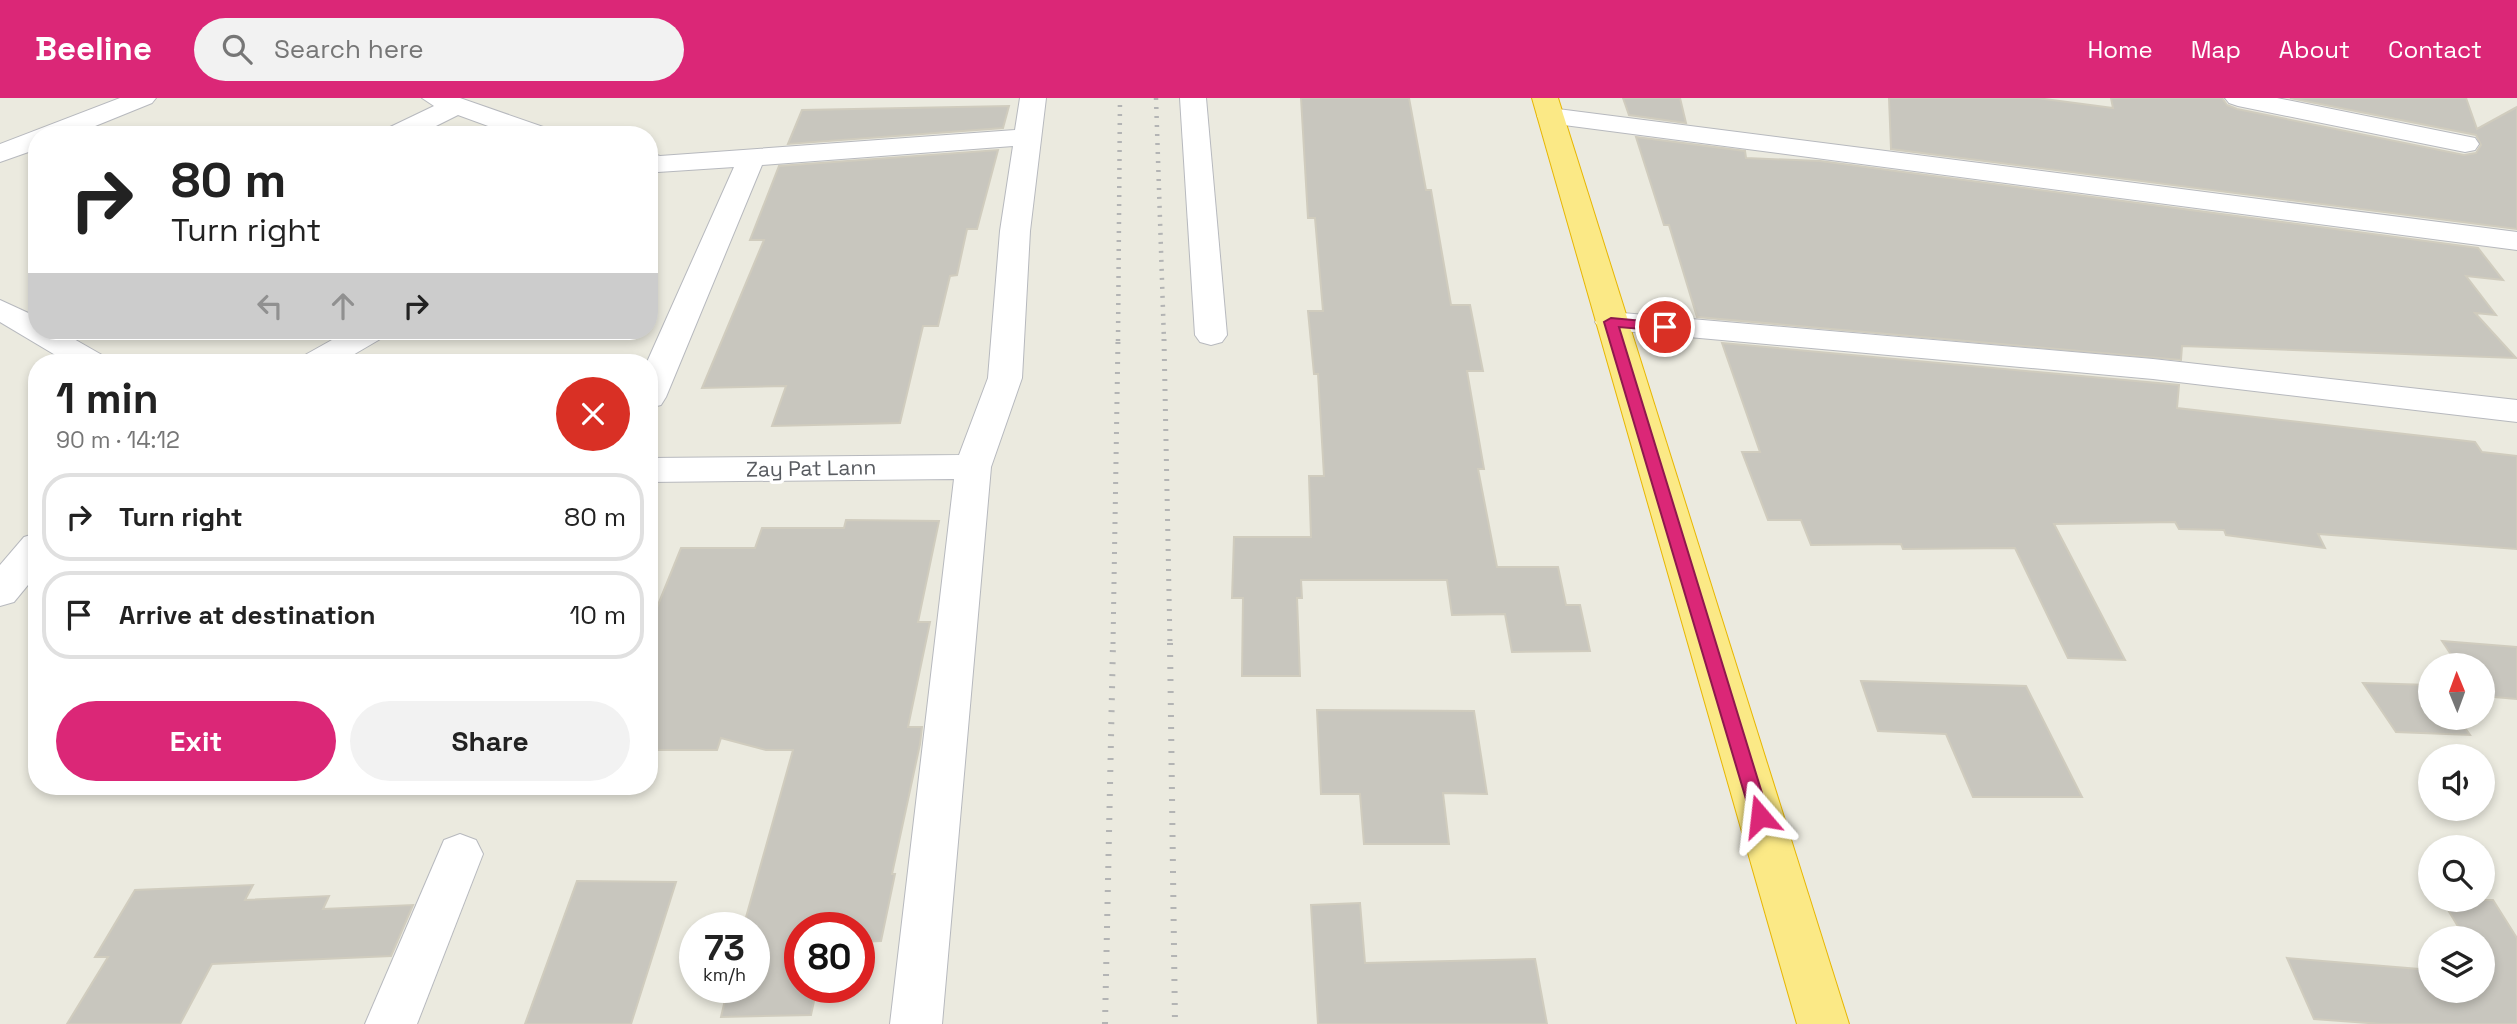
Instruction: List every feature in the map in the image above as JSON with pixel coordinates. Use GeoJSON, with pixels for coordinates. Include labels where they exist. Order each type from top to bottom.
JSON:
{"type":"FeatureCollection","features":[{"type":"Feature","properties":{"kind":"highway"},"geometry":{"type":"LineString","coordinates":[[1547,107],[1823,1024]]}},
{"type":"Feature","properties":{"kind":"street"},"geometry":{"type":"LineString","coordinates":[[71,126],[143,98]]}},
{"type":"Feature","properties":{"kind":"street"},"geometry":{"type":"LineString","coordinates":[[916,1024],[973,467],[1005,378],[1015,231],[1033,98]]}},
{"type":"Feature","properties":{"kind":"street"},"geometry":{"type":"LineString","coordinates":[[1193,98],[1211,335]]}},
{"type":"Feature","properties":{"kind":"street"},"geometry":{"type":"LineString","coordinates":[[2238,98],[2465,144]]}},
{"type":"Feature","properties":{"kind":"street"},"geometry":{"type":"LineString","coordinates":[[409,126],[445,102],[513,126]]}},
{"type":"Feature","properties":{"kind":"street"},"geometry":{"type":"LineString","coordinates":[[1547,107],[2517,241]]}},
{"type":"Feature","properties":{"kind":"street"},"geometry":{"type":"LineString","coordinates":[[658,164],[1026,137]]}},
{"type":"Feature","properties":{"kind":"street"},"geometry":{"type":"LineString","coordinates":[[0,154],[28,143]]}},
{"type":"Feature","properties":{"kind":"street"},"geometry":{"type":"LineString","coordinates":[[658,376],[752,156]]}},
{"type":"Feature","properties":{"kind":"street"},"geometry":{"type":"LineString","coordinates":[[1611,322],[2153,369],[2517,411]]}},
{"type":"Feature","properties":{"kind":"street"},"geometry":{"type":"LineString","coordinates":[[58,340],[78,354]]}},
{"type":"Feature","properties":{"kind":"street"},"geometry":{"type":"LineString","coordinates":[[331,354],[355,340]]}},
{"type":"Feature","properties":{"kind":"street","name":"Zay Pat Lann"},"geometry":{"type":"LineString","coordinates":[[658,470],[973,467]]}},
{"type":"Feature","properties":{"kind":"street"},"geometry":{"type":"LineString","coordinates":[[0,592],[28,558]]}},
{"type":"Feature","properties":{"kind":"street"},"geometry":{"type":"LineString","coordinates":[[391,1024],[460,854]]}},
{"type":"Feature","properties":{"kind":"building"},"geometry":{"type":"Polygon","coordinates":[[[1301,98],[1409,98],[1426,190],[1431,190],[1451,305],[1470,305],[1483,371],[1467,371],[1484,469],[1478,469],[1497,567],[1558,567],[1566,605],[1580,605],[1590,651],[1512,652],[1505,614],[1452,615],[1447,580],[1301,580],[1302,598],[1297,598],[1300,676],[1242,676],[1243,598],[1232,598],[1234,537],[1311,537],[1309,476],[1324,476],[1318,374],[1314,374],[1308,311],[1323,311],[1315,218],[1308,218],[1301,98]]]}},
{"type":"Feature","properties":{"kind":"building"},"geometry":{"type":"Polygon","coordinates":[[[1623,98],[1680,98],[1686,123],[1629,115],[1623,98]]]}},
{"type":"Feature","properties":{"kind":"building"},"geometry":{"type":"Polygon","coordinates":[[[1889,98],[2037,98],[2113,108],[2111,98],[2222,98],[2227,105],[2237,109],[2464,155],[2476,153],[2481,145],[2476,135],[2290,98],[2466,98],[2477,129],[2517,107],[2517,229],[1891,149],[1889,98]]]}},
{"type":"Feature","properties":{"kind":"building"},"geometry":{"type":"Polygon","coordinates":[[[1009,106],[1003,128],[788,144],[802,110],[1009,106]]]}},
{"type":"Feature","properties":{"kind":"building"},"geometry":{"type":"Polygon","coordinates":[[[1636,137],[1745,151],[1746,158],[1820,161],[2478,248],[2503,280],[2466,276],[2496,315],[2475,313],[2516,358],[2182,346],[2181,360],[1697,317],[1669,225],[1664,225],[1636,137]]]}},
{"type":"Feature","properties":{"kind":"building"},"geometry":{"type":"Polygon","coordinates":[[[998,150],[977,229],[967,229],[957,275],[950,276],[938,326],[923,326],[900,423],[772,426],[786,386],[702,388],[764,240],[750,240],[779,166],[998,150]]]}},
{"type":"Feature","properties":{"kind":"building"},"geometry":{"type":"Polygon","coordinates":[[[1722,343],[2179,385],[2177,408],[2475,442],[2482,452],[2517,456],[2517,549],[2318,534],[2325,548],[2226,535],[2224,530],[2179,529],[2175,522],[2054,524],[2125,660],[2068,658],[2015,548],[1903,549],[1901,544],[1811,545],[1801,520],[1768,520],[1742,452],[1760,452],[1722,343]]]}},
{"type":"Feature","properties":{"kind":"building"},"geometry":{"type":"Polygon","coordinates":[[[846,520],[939,521],[918,622],[930,622],[908,727],[922,727],[920,744],[892,874],[895,874],[881,941],[875,941],[875,912],[784,912],[784,1003],[814,1003],[811,1015],[721,1017],[724,1003],[770,1003],[770,912],[747,912],[793,750],[766,750],[721,738],[717,750],[658,750],[658,605],[681,548],[755,548],[762,528],[844,528],[846,520]]]}},
{"type":"Feature","properties":{"kind":"building"},"geometry":{"type":"Polygon","coordinates":[[[2442,641],[2517,647],[2517,699],[2496,697],[2496,653],[2450,653],[2442,641]]]}},
{"type":"Feature","properties":{"kind":"building"},"geometry":{"type":"Polygon","coordinates":[[[1861,681],[2026,686],[2082,797],[1973,797],[1946,734],[1878,731],[1861,681]]]}},
{"type":"Feature","properties":{"kind":"building"},"geometry":{"type":"Polygon","coordinates":[[[2363,683],[2418,685],[2418,730],[2466,730],[2470,735],[2396,732],[2363,683]]]}},
{"type":"Feature","properties":{"kind":"building"},"geometry":{"type":"Polygon","coordinates":[[[1317,710],[1474,711],[1487,794],[1443,793],[1449,844],[1364,844],[1360,794],[1321,794],[1317,710]]]}},
{"type":"Feature","properties":{"kind":"building"},"geometry":{"type":"Polygon","coordinates":[[[577,881],[676,882],[631,1024],[525,1024],[577,881]]]}},
{"type":"Feature","properties":{"kind":"building"},"geometry":{"type":"Polygon","coordinates":[[[253,885],[245,900],[329,896],[323,909],[413,905],[391,956],[212,964],[180,1024],[67,1024],[108,957],[95,957],[135,890],[253,885]]]}},
{"type":"Feature","properties":{"kind":"building"},"geometry":{"type":"Polygon","coordinates":[[[1360,903],[1365,963],[1535,959],[1547,1024],[1318,1024],[1311,905],[1360,903]]]}},
{"type":"Feature","properties":{"kind":"building"},"geometry":{"type":"Polygon","coordinates":[[[2495,903],[2517,938],[2517,1024],[2382,1024],[2314,1019],[2287,958],[2418,969],[2418,1003],[2495,1003],[2495,926],[2458,926],[2449,912],[2495,912],[2495,903]]]}},
{"type":"Feature","properties":{"kind":"railway"},"geometry":{"type":"LineString","coordinates":[[1118,341],[1120,98]]}},
{"type":"Feature","properties":{"kind":"railway"},"geometry":{"type":"LineString","coordinates":[[1156,98],[1164,341]]}},
{"type":"Feature","properties":{"kind":"railway"},"geometry":{"type":"LineString","coordinates":[[1113,644],[1118,339]]}},
{"type":"Feature","properties":{"kind":"railway"},"geometry":{"type":"LineString","coordinates":[[1164,339],[1170,644]]}},
{"type":"Feature","properties":{"kind":"railway"},"geometry":{"type":"LineString","coordinates":[[1105,1024],[1113,643]]}},
{"type":"Feature","properties":{"kind":"railway"},"geometry":{"type":"LineString","coordinates":[[1170,643],[1175,1024]]}},
{"type":"Feature","properties":{"kind":"route"},"geometry":{"type":"LineString","coordinates":[[1665,327],[1611,322],[1760,816]]}}]}
